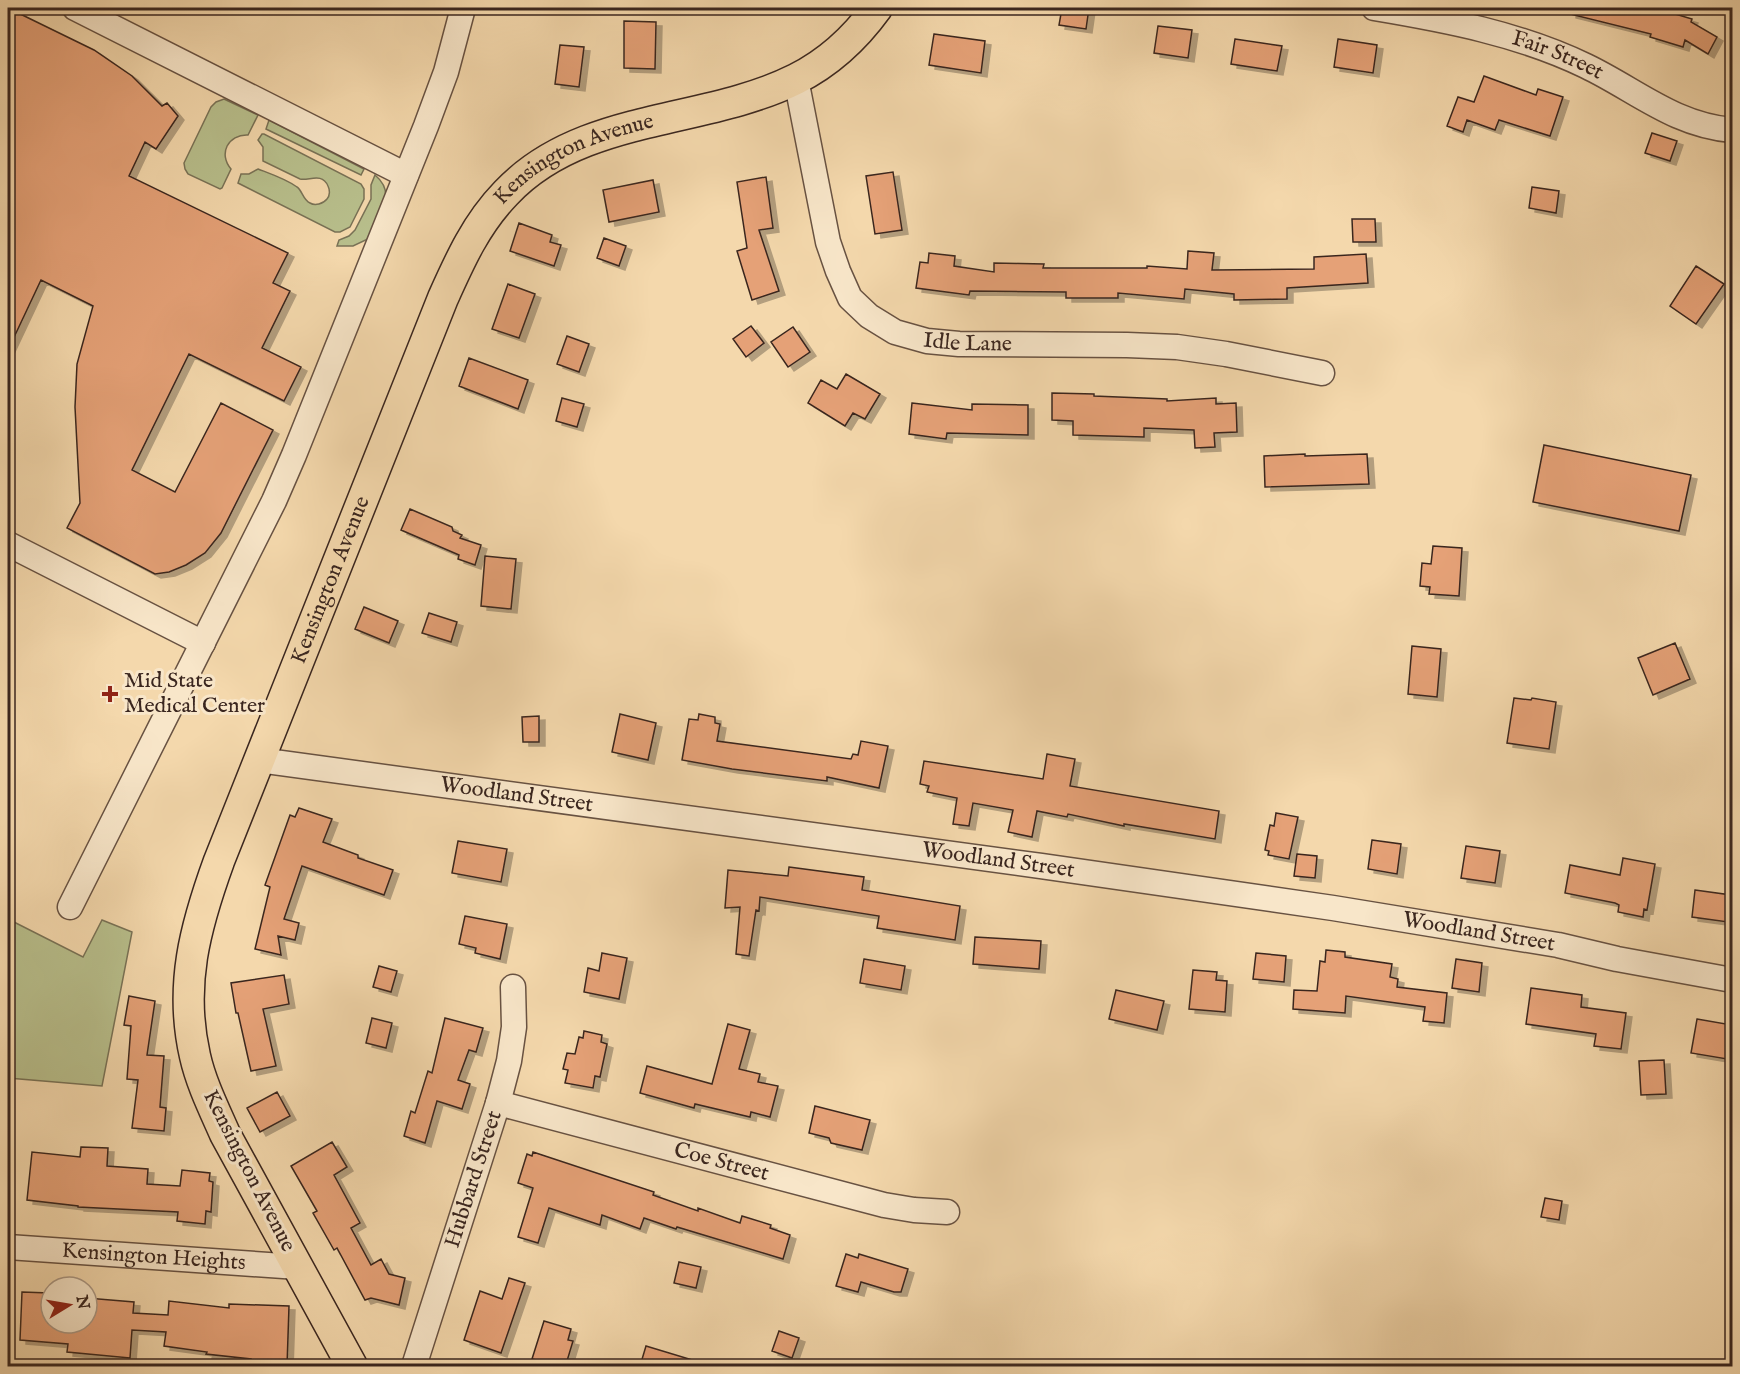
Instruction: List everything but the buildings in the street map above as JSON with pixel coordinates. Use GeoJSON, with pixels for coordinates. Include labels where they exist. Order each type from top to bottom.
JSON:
{"type":"FeatureCollection","features":[{"type":"Feature","properties":{"kind":"main road","name":"Kensington Avenue"},"geometry":{"type":"LineString","coordinates":[[352,1366],[225,1134],[195,1058],[189,1022],[189,983],[192,951],[204,901],[443,298],[462,254],[482,221],[507,192],[535,168],[567,149],[600,136],[759,94],[796,79],[824,62],[854,37],[877,8]]}},
{"type":"Feature","properties":{"kind":"street"},"geometry":{"type":"LineString","coordinates":[[75,8],[406,175]]}},
{"type":"Feature","properties":{"kind":"street"},"geometry":{"type":"LineString","coordinates":[[70,907],[286,474],[446,72],[463,8]]}},
{"type":"Feature","properties":{"kind":"street","name":"Fair Street"},"geometry":{"type":"LineString","coordinates":[[1374,8],[1467,25],[1510,37],[1586,66],[1670,114],[1696,123],[1732,130]]}},
{"type":"Feature","properties":{"kind":"street","name":"Idle Lane"},"geometry":{"type":"LineString","coordinates":[[796,79],[828,242],[838,271],[850,298],[869,316],[895,332],[927,341],[959,344],[1177,347],[1322,373]]}},
{"type":"Feature","properties":{"kind":"street"},"geometry":{"type":"LineString","coordinates":[[8,544],[203,643]]}},
{"type":"Feature","properties":{"kind":"street","name":"Woodland Street"},"geometry":{"type":"LineString","coordinates":[[259,760],[1321,906],[1558,945],[1617,959],[1732,980]]}},
{"type":"Feature","properties":{"kind":"street","name":"Hubbard Street"},"geometry":{"type":"LineString","coordinates":[[418,1366],[509,1061],[514,1027],[513,987]]}},
{"type":"Feature","properties":{"kind":"street","name":"Coe Street"},"geometry":{"type":"LineString","coordinates":[[498,1103],[884,1205],[947,1212]]}},
{"type":"Feature","properties":{"kind":"street","name":"Kensington Heights"},"geometry":{"type":"LineString","coordinates":[[8,1247],[298,1267]]}},
{"type":"Feature","properties":{"kind":"green space"},"geometry":{"type":"Polygon","coordinates":[[[224,99],[258,115],[248,135],[235,138],[227,146],[225,157],[231,169],[220,189],[188,174],[184,163],[211,107],[224,99]]]}},
{"type":"Feature","properties":{"kind":"green space"},"geometry":{"type":"Polygon","coordinates":[[[269,120],[364,169],[361,175],[266,129],[269,120]]]}},
{"type":"Feature","properties":{"kind":"green space"},"geometry":{"type":"Polygon","coordinates":[[[262,134],[361,184],[364,189],[364,199],[350,227],[335,232],[238,183],[241,174],[249,174],[258,169],[293,184],[312,204],[321,203],[328,198],[329,188],[322,179],[300,179],[263,161],[263,147],[258,140],[262,134]]]}},
{"type":"Feature","properties":{"kind":"green space"},"geometry":{"type":"Polygon","coordinates":[[[375,175],[382,182],[386,197],[382,213],[370,238],[353,246],[337,246],[339,240],[349,236],[355,230],[371,199],[371,185],[375,175]]]}},
{"type":"Feature","properties":{"kind":"green space"},"geometry":{"type":"Polygon","coordinates":[[[8,919],[83,957],[102,920],[132,932],[102,1086],[8,1078],[8,919]]]}},
{"type":"Feature","properties":{"kind":"place","name":"Mid State Medical Center"},"geometry":{"type":"Point","coordinates":[110,694]}}]}
